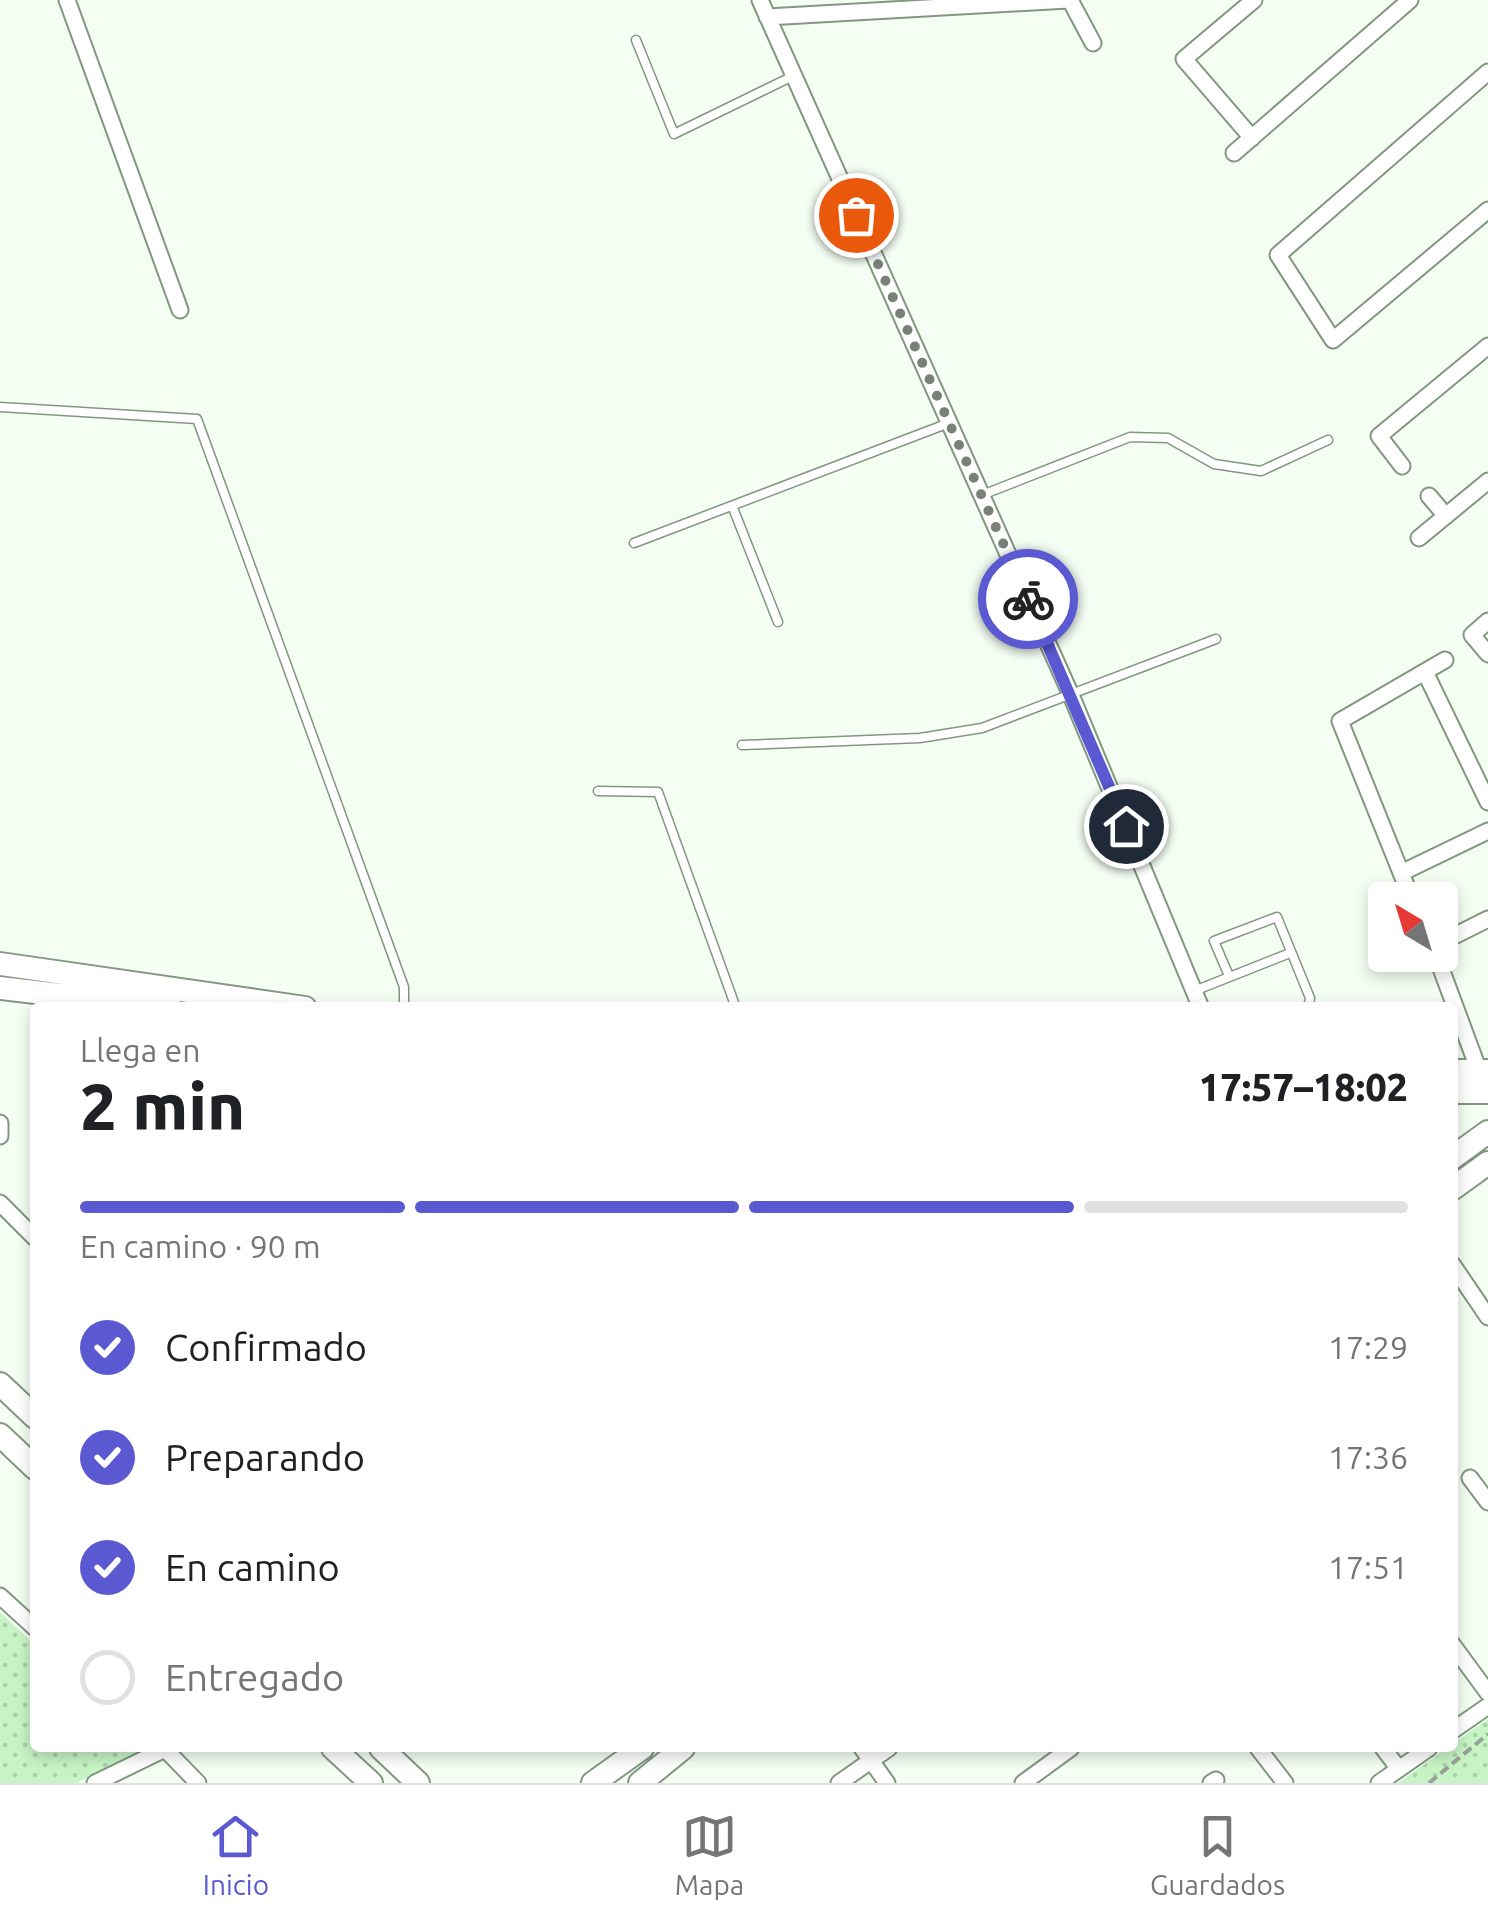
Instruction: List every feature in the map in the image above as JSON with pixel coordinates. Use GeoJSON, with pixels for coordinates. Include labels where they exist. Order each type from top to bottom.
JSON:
{"type":"FeatureCollection","features":[{"type":"Feature","properties":{"kind":"street"},"geometry":{"type":"LineString","coordinates":[[67,0],[180,310]]}},
{"type":"Feature","properties":{"kind":"street"},"geometry":{"type":"LineString","coordinates":[[760,0],[1071,695],[1199,1002]]}},
{"type":"Feature","properties":{"kind":"street"},"geometry":{"type":"LineString","coordinates":[[767,18],[1069,0],[1093,43]]}},
{"type":"Feature","properties":{"kind":"street"},"geometry":{"type":"LineString","coordinates":[[1252,138],[1184,59],[1254,0]]}},
{"type":"Feature","properties":{"kind":"street"},"geometry":{"type":"LineString","coordinates":[[1234,153],[1410,0]]}},
{"type":"Feature","properties":{"kind":"street"},"geometry":{"type":"LineString","coordinates":[[1488,72],[1278,255],[1332,340],[1488,210]]}},
{"type":"Feature","properties":{"kind":"street"},"geometry":{"type":"LineString","coordinates":[[1402,466],[1379,436],[1488,346]]}},
{"type":"Feature","properties":{"kind":"street"},"geometry":{"type":"LineString","coordinates":[[1420,538],[1488,481]]}},
{"type":"Feature","properties":{"kind":"street"},"geometry":{"type":"LineString","coordinates":[[1429,496],[1446,516]]}},
{"type":"Feature","properties":{"kind":"street"},"geometry":{"type":"LineString","coordinates":[[1488,621],[1472,635],[1488,654]]}},
{"type":"Feature","properties":{"kind":"street"},"geometry":{"type":"LineString","coordinates":[[1404,882],[1340,721],[1445,660]]}},
{"type":"Feature","properties":{"kind":"street"},"geometry":{"type":"LineString","coordinates":[[1425,672],[1488,802]]}},
{"type":"Feature","properties":{"kind":"street"},"geometry":{"type":"LineString","coordinates":[[1401,874],[1488,831]]}},
{"type":"Feature","properties":{"kind":"street"},"geometry":{"type":"LineString","coordinates":[[1458,935],[1488,919]]}},
{"type":"Feature","properties":{"kind":"street"},"geometry":{"type":"LineString","coordinates":[[0,964],[55,990],[132,1002]]}},
{"type":"Feature","properties":{"kind":"street"},"geometry":{"type":"LineString","coordinates":[[1443,972],[1455,1002]]}},
{"type":"Feature","properties":{"kind":"street"},"geometry":{"type":"LineString","coordinates":[[0,988],[222,1002]]}},
{"type":"Feature","properties":{"kind":"street"},"geometry":{"type":"LineString","coordinates":[[1458,1010],[1485,1078]]}},
{"type":"Feature","properties":{"kind":"street"},"geometry":{"type":"LineString","coordinates":[[1458,1072],[1485,1078]]}},
{"type":"Feature","properties":{"kind":"street"},"geometry":{"type":"LineString","coordinates":[[1458,1089],[1485,1078]]}},
{"type":"Feature","properties":{"kind":"street"},"geometry":{"type":"LineString","coordinates":[[0,1123],[0,1136]]}},
{"type":"Feature","properties":{"kind":"street"},"geometry":{"type":"LineString","coordinates":[[1458,1154],[1488,1132]]}},
{"type":"Feature","properties":{"kind":"street"},"geometry":{"type":"LineString","coordinates":[[1458,1184],[1488,1162]]}},
{"type":"Feature","properties":{"kind":"street"},"geometry":{"type":"LineString","coordinates":[[0,1203],[30,1233]]}},
{"type":"Feature","properties":{"kind":"street"},"geometry":{"type":"LineString","coordinates":[[1458,1273],[1488,1317]]}},
{"type":"Feature","properties":{"kind":"street"},"geometry":{"type":"LineString","coordinates":[[0,1384],[30,1412]]}},
{"type":"Feature","properties":{"kind":"street"},"geometry":{"type":"LineString","coordinates":[[0,1435],[30,1463]]}},
{"type":"Feature","properties":{"kind":"street"},"geometry":{"type":"LineString","coordinates":[[1470,1478],[1488,1502]]}},
{"type":"Feature","properties":{"kind":"street"},"geometry":{"type":"LineString","coordinates":[[0,1596],[30,1623]]}},
{"type":"Feature","properties":{"kind":"street"},"geometry":{"type":"LineString","coordinates":[[1458,1652],[1488,1693]]}},
{"type":"Feature","properties":{"kind":"street"},"geometry":{"type":"LineString","coordinates":[[1458,1727],[1488,1706]]}},
{"type":"Feature","properties":{"kind":"street"},"geometry":{"type":"LineString","coordinates":[[95,1783],[157,1752]]}},
{"type":"Feature","properties":{"kind":"street"},"geometry":{"type":"LineString","coordinates":[[169,1752],[198,1783]]}},
{"type":"Feature","properties":{"kind":"street"},"geometry":{"type":"LineString","coordinates":[[337,1752],[371,1783]]}},
{"type":"Feature","properties":{"kind":"street"},"geometry":{"type":"LineString","coordinates":[[385,1752],[418,1783]]}},
{"type":"Feature","properties":{"kind":"street"},"geometry":{"type":"LineString","coordinates":[[593,1783],[636,1752]]}},
{"type":"Feature","properties":{"kind":"street"},"geometry":{"type":"LineString","coordinates":[[640,1783],[678,1752]]}},
{"type":"Feature","properties":{"kind":"street"},"geometry":{"type":"LineString","coordinates":[[1023,1783],[1066,1752]]}},
{"type":"Feature","properties":{"kind":"street"},"geometry":{"type":"LineString","coordinates":[[1261,1752],[1284,1783]]}},
{"type":"Feature","properties":{"kind":"street"},"geometry":{"type":"LineString","coordinates":[[1386,1752],[1398,1769]]}},
{"type":"Feature","properties":{"kind":"street"},"geometry":{"type":"LineString","coordinates":[[1379,1783],[1423,1752]]}},
{"type":"Feature","properties":{"kind":"street"},"geometry":{"type":"LineString","coordinates":[[839,1783],[867,1754],[887,1783]]}},
{"type":"Feature","properties":{"kind":"lane"},"geometry":{"type":"LineString","coordinates":[[636,40],[674,134],[794,76]]}},
{"type":"Feature","properties":{"kind":"lane"},"geometry":{"type":"LineString","coordinates":[[0,407],[197,419],[404,987],[404,1002]]}},
{"type":"Feature","properties":{"kind":"lane"},"geometry":{"type":"LineString","coordinates":[[634,543],[949,423]]}},
{"type":"Feature","properties":{"kind":"lane"},"geometry":{"type":"LineString","coordinates":[[982,495],[1130,437],[1168,438],[1214,464],[1261,471],[1328,440]]}},
{"type":"Feature","properties":{"kind":"lane"},"geometry":{"type":"LineString","coordinates":[[734,508],[778,622]]}},
{"type":"Feature","properties":{"kind":"lane"},"geometry":{"type":"LineString","coordinates":[[742,745],[936,736],[982,728],[1216,639]]}},
{"type":"Feature","properties":{"kind":"lane"},"geometry":{"type":"LineString","coordinates":[[598,791],[658,792],[734,1002]]}},
{"type":"Feature","properties":{"kind":"lane"},"geometry":{"type":"LineString","coordinates":[[1229,976],[1214,941],[1277,917],[1309,1002]]}},
{"type":"Feature","properties":{"kind":"lane"},"geometry":{"type":"LineString","coordinates":[[1194,991],[1290,953]]}},
{"type":"Feature","properties":{"kind":"path"},"geometry":{"type":"LineString","coordinates":[[1429,1783],[1488,1734]]}},
{"type":"Feature","properties":{"kind":"green space"},"geometry":{"type":"Polygon","coordinates":[[[0,1612],[30,1640],[30,1752],[142,1752],[76,1783],[0,1783],[0,1612]]]}},
{"type":"Feature","properties":{"kind":"green space"},"geometry":{"type":"Polygon","coordinates":[[[1488,1719],[1488,1783],[1398,1783],[1442,1752],[1458,1752],[1458,1740],[1488,1719]]]}},
{"type":"Feature","properties":{"kind":"way so far"},"geometry":{"type":"LineString","coordinates":[[856,215],[1028,599]]}},
{"type":"Feature","properties":{"kind":"route"},"geometry":{"type":"LineString","coordinates":[[1028,599],[1126,826]]}}]}
